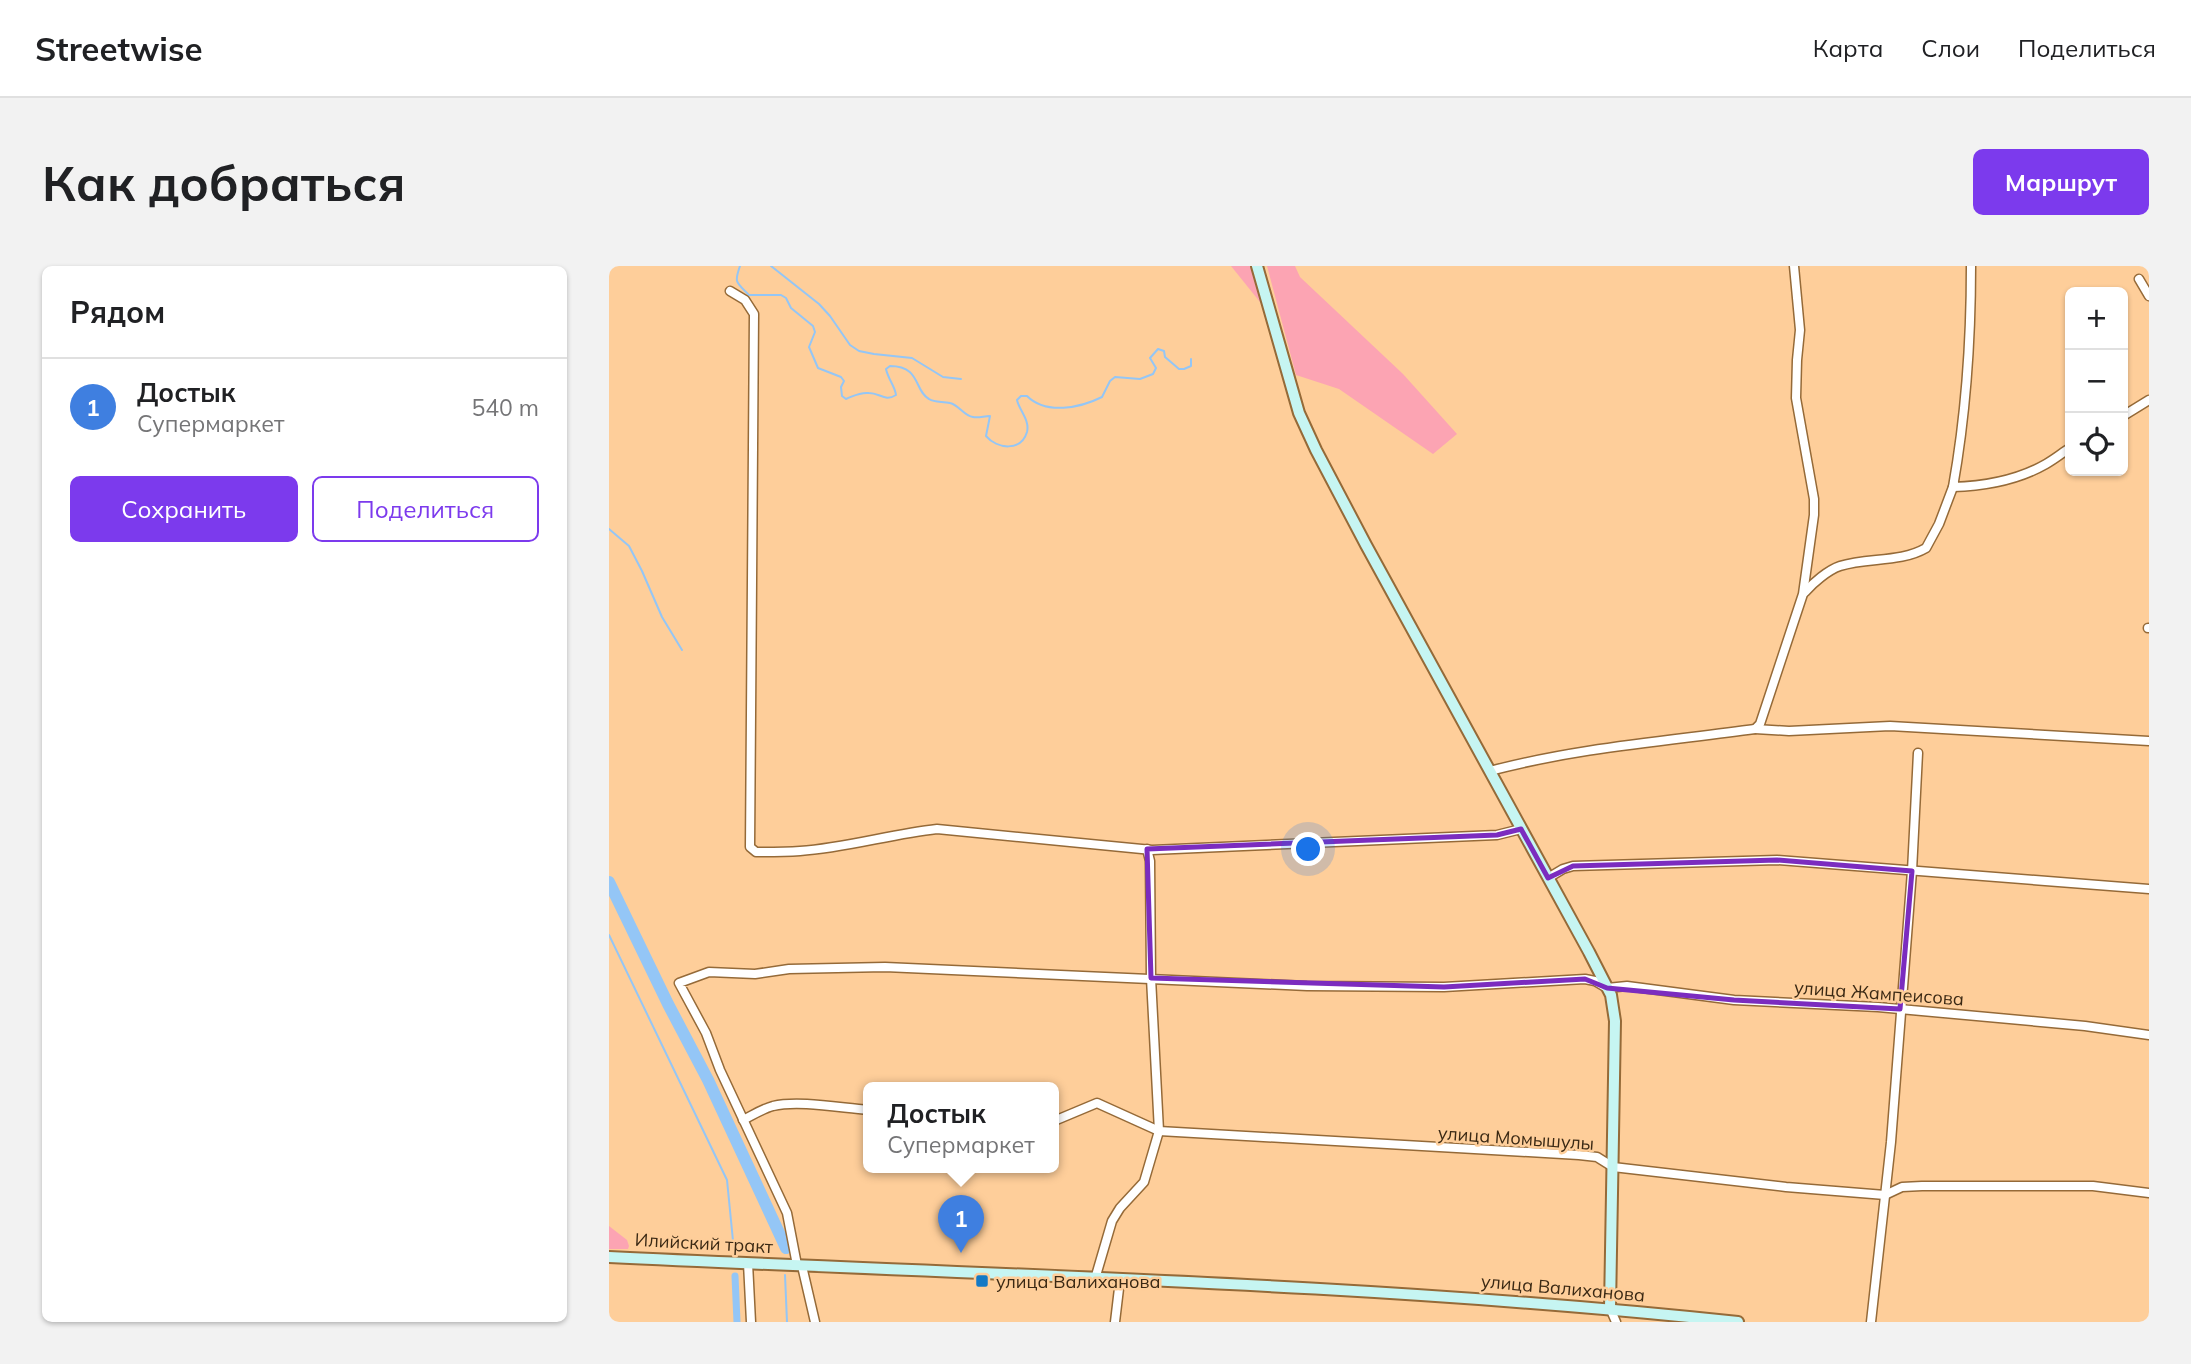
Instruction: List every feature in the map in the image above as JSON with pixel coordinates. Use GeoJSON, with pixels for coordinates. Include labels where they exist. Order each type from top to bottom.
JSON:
{"type":"FeatureCollection","features":[{"type":"Feature","properties":{"kind":"street"},"geometry":{"type":"LineString","coordinates":[[1258,266],[1299,413],[1316,450],[1611,995],[1615,1021],[1610,1308],[1616,1322]]}},
{"type":"Feature","properties":{"kind":"street"},"geometry":{"type":"LineString","coordinates":[[1755,729],[1760,724],[1803,594],[1814,514],[1814,499],[1796,398],[1800,330],[1794,266]]}},
{"type":"Feature","properties":{"kind":"street"},"geometry":{"type":"LineString","coordinates":[[1803,594],[1839,566],[1902,556],[1926,548],[1939,524],[1953,487],[1963,433],[1971,266]]}},
{"type":"Feature","properties":{"kind":"street"},"geometry":{"type":"LineString","coordinates":[[2139,279],[2149,296]]}},
{"type":"Feature","properties":{"kind":"street"},"geometry":{"type":"LineString","coordinates":[[730,291],[745,300],[754,314],[752,850],[801,851],[937,829],[1147,849],[1497,835],[1521,828]]}},
{"type":"Feature","properties":{"kind":"street"},"geometry":{"type":"LineString","coordinates":[[2128,413],[2149,400]]}},
{"type":"Feature","properties":{"kind":"street"},"geometry":{"type":"LineString","coordinates":[[1953,487],[1978,486],[2010,479],[2047,464],[2065,451]]}},
{"type":"Feature","properties":{"kind":"street"},"geometry":{"type":"LineString","coordinates":[[1490,771],[1585,752],[1755,729],[1789,731],[1890,726],[2149,741]]}},
{"type":"Feature","properties":{"kind":"street"},"geometry":{"type":"LineString","coordinates":[[1871,1322],[1885,1195],[1912,871],[1918,753]]}},
{"type":"Feature","properties":{"kind":"street"},"geometry":{"type":"LineString","coordinates":[[1095,1279],[1112,1221],[1143,1182],[1159,1131],[1151,978],[1150,861],[1147,849]]}},
{"type":"Feature","properties":{"kind":"street"},"geometry":{"type":"LineString","coordinates":[[1548,878],[1573,866],[1777,860],[2149,889]]}},
{"type":"Feature","properties":{"kind":"street","name":"улица Жампеисова"},"geometry":{"type":"LineString","coordinates":[[743,1120],[706,1032],[679,983],[694,976],[709,972],[755,974],[789,968],[885,967],[1307,986],[1430,987],[1585,979],[1607,988],[1627,986],[1734,1000],[1900,1009],[2085,1026],[2149,1035]]}},
{"type":"Feature","properties":{"kind":"street","name":"улица Момышулы"},"geometry":{"type":"LineString","coordinates":[[1059,1119],[1097,1103],[1159,1131],[1579,1155],[1597,1157],[1613,1167],[1786,1187],[1885,1195],[1902,1187],[1922,1186],[2093,1186],[2149,1193]]}},
{"type":"Feature","properties":{"kind":"street"},"geometry":{"type":"LineString","coordinates":[[815,1322],[786,1213],[743,1120],[776,1105],[863,1110]]}},
{"type":"Feature","properties":{"kind":"street","name":"Илийский тракт"},"geometry":{"type":"LineString","coordinates":[[609,1257],[799,1265]]}},
{"type":"Feature","properties":{"kind":"street"},"geometry":{"type":"LineString","coordinates":[[747,1263],[751,1322]]}},
{"type":"Feature","properties":{"kind":"street","name":"улица Валиханова"},"geometry":{"type":"LineString","coordinates":[[799,1265],[1433,1295],[1610,1308],[1738,1322]]}},
{"type":"Feature","properties":{"kind":"street"},"geometry":{"type":"LineString","coordinates":[[1115,1322],[1120,1280]]}},
{"type":"Feature","properties":{"kind":"highlighted area"},"geometry":{"type":"Polygon","coordinates":[[[1521,829],[1548,878],[1573,866],[1777,860],[1912,871],[1900,1009],[1734,1000],[1607,988],[1585,979],[1444,987],[1151,978],[1147,849],[1497,835],[1521,829]]]}},
{"type":"Feature","properties":{"kind":"shaded area"},"geometry":{"type":"Polygon","coordinates":[[[1231,266],[1257,266],[1272,317],[1231,266]]]}},
{"type":"Feature","properties":{"kind":"shaded area"},"geometry":{"type":"Polygon","coordinates":[[[1267,266],[1295,266],[1300,277],[1403,374],[1457,434],[1433,454],[1339,389],[1296,375],[1267,266]]]}},
{"type":"Feature","properties":{"kind":"shaded area"},"geometry":{"type":"Polygon","coordinates":[[[609,1226],[627,1240],[628,1249],[609,1249],[609,1226]]]}},
{"type":"Feature","properties":{"kind":"waterway"},"geometry":{"type":"LineString","coordinates":[[740,266],[737,282],[749,295],[781,295],[786,298],[791,308],[813,326],[815,332],[809,347],[818,368],[841,377],[844,381],[841,387],[842,396],[846,399],[862,393],[889,398],[896,395],[886,369],[890,366],[900,367],[912,374],[929,399],[953,404],[970,416],[990,416],[986,436],[1002,446],[1020,443],[1027,432],[1027,423],[1017,400],[1021,396],[1027,396],[1053,408],[1074,407],[1102,397],[1115,377],[1140,379],[1153,374],[1156,368],[1150,358],[1158,349],[1164,351],[1165,357],[1179,369],[1191,366],[1191,359]]}},
{"type":"Feature","properties":{"kind":"waterway"},"geometry":{"type":"LineString","coordinates":[[771,266],[819,304],[850,345],[859,351],[912,358],[943,377],[961,379]]}},
{"type":"Feature","properties":{"kind":"waterway"},"geometry":{"type":"LineString","coordinates":[[609,529],[629,546],[662,617],[682,650]]}},
{"type":"Feature","properties":{"kind":"waterway"},"geometry":{"type":"LineString","coordinates":[[609,882],[708,1080],[786,1248]]}},
{"type":"Feature","properties":{"kind":"waterway"},"geometry":{"type":"LineString","coordinates":[[609,935],[727,1180],[734,1251]]}},
{"type":"Feature","properties":{"kind":"waterway"},"geometry":{"type":"LineString","coordinates":[[785,1275],[787,1322]]}},
{"type":"Feature","properties":{"kind":"waterway"},"geometry":{"type":"LineString","coordinates":[[735,1276],[737,1322]]}},
{"type":"Feature","properties":{"kind":"place","name":"Достык"},"geometry":{"type":"Point","coordinates":[961,1253]}},
{"type":"Feature","properties":{"kind":"place","name":"улица Валиханова"},"geometry":{"type":"Point","coordinates":[982,1281]}}]}
